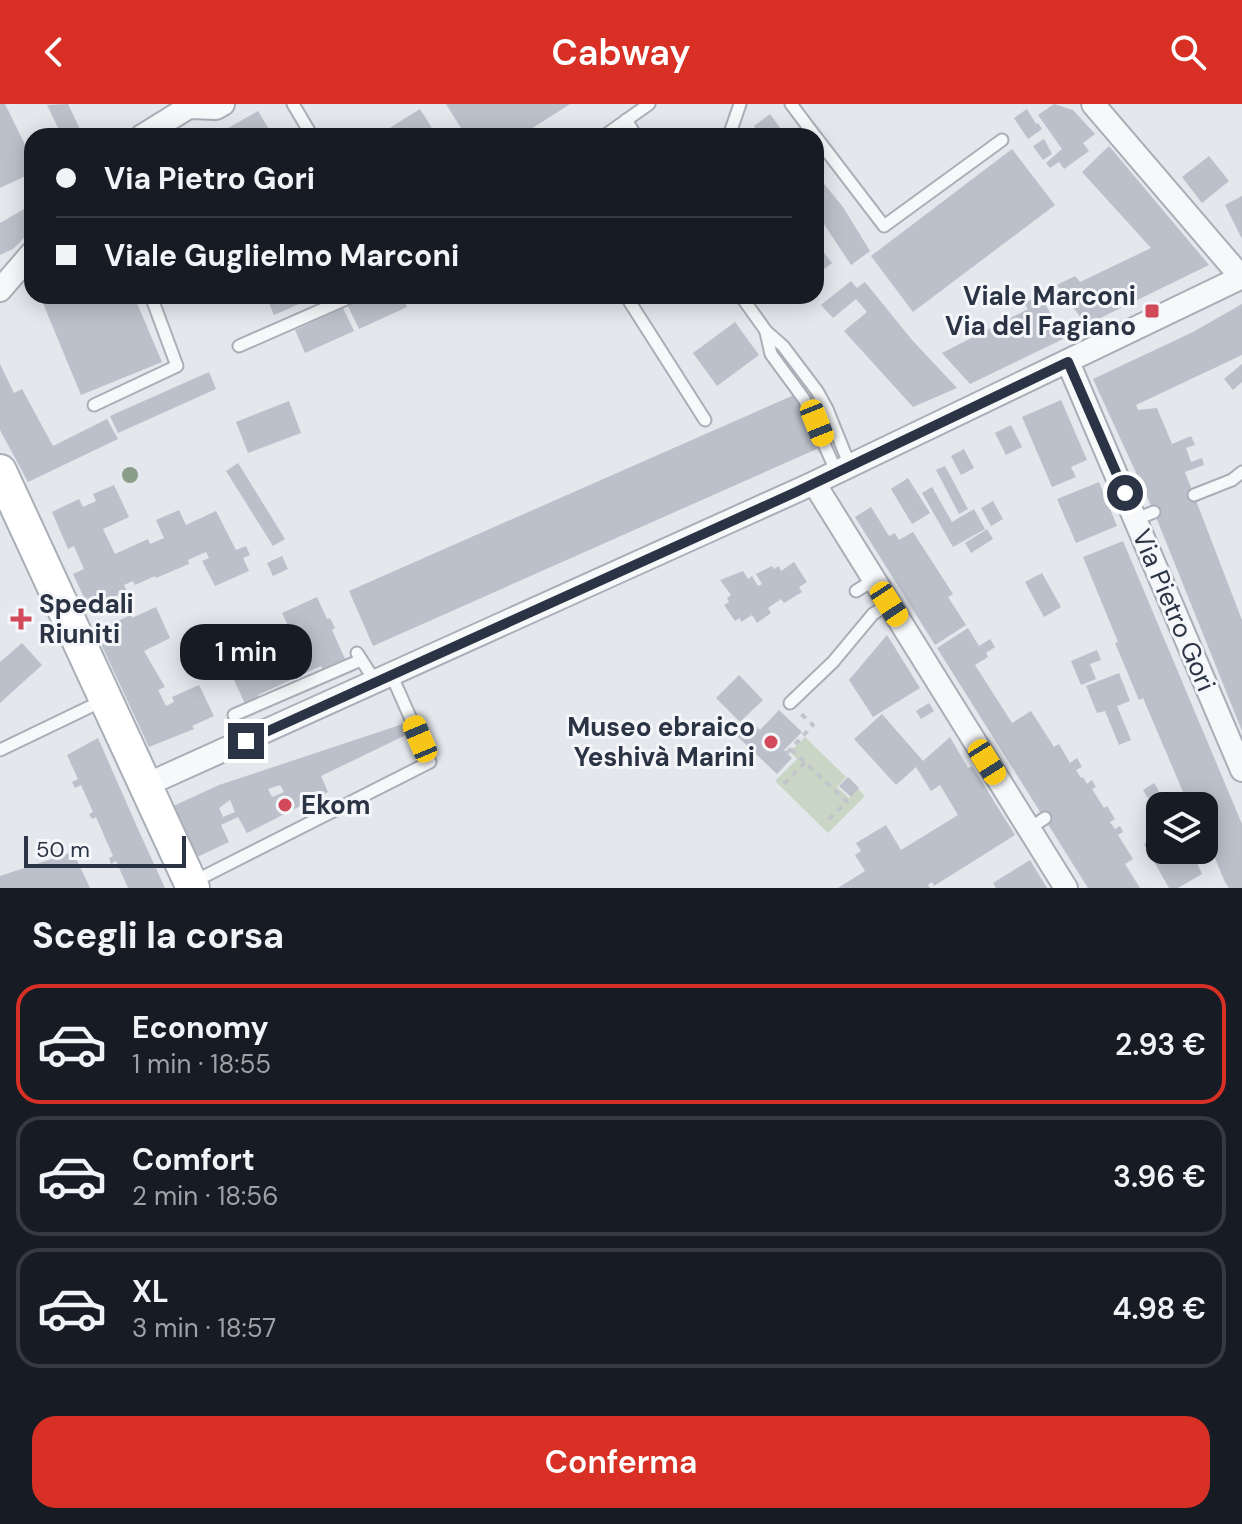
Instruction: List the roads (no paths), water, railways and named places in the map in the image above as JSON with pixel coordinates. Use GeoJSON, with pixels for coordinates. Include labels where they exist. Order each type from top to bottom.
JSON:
{"type":"FeatureCollection","features":[{"type":"Feature","properties":{"kind":"street"},"geometry":{"type":"LineString","coordinates":[[155,128],[189,107],[216,108],[223,104]]}},
{"type":"Feature","properties":{"kind":"street"},"geometry":{"type":"LineString","coordinates":[[146,785],[843,470],[1242,277],[1093,104]]}},
{"type":"Feature","properties":{"kind":"street"},"geometry":{"type":"LineString","coordinates":[[0,290],[24,262]]}},
{"type":"Feature","properties":{"kind":"street","name":"Via Pietro Gori"},"geometry":{"type":"LineString","coordinates":[[1068,362],[1145,516],[1242,770]]}},
{"type":"Feature","properties":{"kind":"street"},"geometry":{"type":"LineString","coordinates":[[0,471],[192,886]]}},
{"type":"Feature","properties":{"kind":"street"},"geometry":{"type":"LineString","coordinates":[[814,483],[865,586],[900,611],[945,703],[996,791],[1032,832],[1066,888]]}},
{"type":"Feature","properties":{"kind":"lane"},"geometry":{"type":"LineString","coordinates":[[293,104],[307,128]]}},
{"type":"Feature","properties":{"kind":"lane"},"geometry":{"type":"LineString","coordinates":[[615,128],[649,104]]}},
{"type":"Feature","properties":{"kind":"lane"},"geometry":{"type":"LineString","coordinates":[[732,128],[740,104]]}},
{"type":"Feature","properties":{"kind":"lane"},"geometry":{"type":"LineString","coordinates":[[791,104],[810,128]]}},
{"type":"Feature","properties":{"kind":"lane"},"geometry":{"type":"LineString","coordinates":[[626,120],[631,128]]}},
{"type":"Feature","properties":{"kind":"lane"},"geometry":{"type":"LineString","coordinates":[[824,147],[884,226],[1002,140]]}},
{"type":"Feature","properties":{"kind":"lane"},"geometry":{"type":"LineString","coordinates":[[94,405],[177,366],[154,304]]}},
{"type":"Feature","properties":{"kind":"lane"},"geometry":{"type":"LineString","coordinates":[[239,346],[335,304]]}},
{"type":"Feature","properties":{"kind":"lane"},"geometry":{"type":"LineString","coordinates":[[631,304],[705,420]]}},
{"type":"Feature","properties":{"kind":"lane"},"geometry":{"type":"LineString","coordinates":[[747,304],[766,331],[771,354],[804,399],[843,470]]}},
{"type":"Feature","properties":{"kind":"lane"},"geometry":{"type":"LineString","coordinates":[[1194,495],[1232,480],[1242,472]]}},
{"type":"Feature","properties":{"kind":"lane"},"geometry":{"type":"LineString","coordinates":[[790,703],[833,662],[873,614],[900,611]]}},
{"type":"Feature","properties":{"kind":"lane"},"geometry":{"type":"LineString","coordinates":[[192,886],[430,762],[383,677],[359,656],[233,713],[246,741]]}},
{"type":"Feature","properties":{"kind":"lane"},"geometry":{"type":"LineString","coordinates":[[0,750],[107,699]]}},
{"type":"Feature","properties":{"kind":"place","name":"Viale Marconi Via del Fagiano"},"geometry":{"type":"Point","coordinates":[1152,311]}},
{"type":"Feature","properties":{"kind":"place","name":"Spedali Riuniti"},"geometry":{"type":"Point","coordinates":[21,619]}},
{"type":"Feature","properties":{"kind":"place","name":"Museo ebraico Yeshivà Marini"},"geometry":{"type":"Point","coordinates":[771,742]}},
{"type":"Feature","properties":{"kind":"place","name":"Ekom"},"geometry":{"type":"Point","coordinates":[285,805]}}]}
